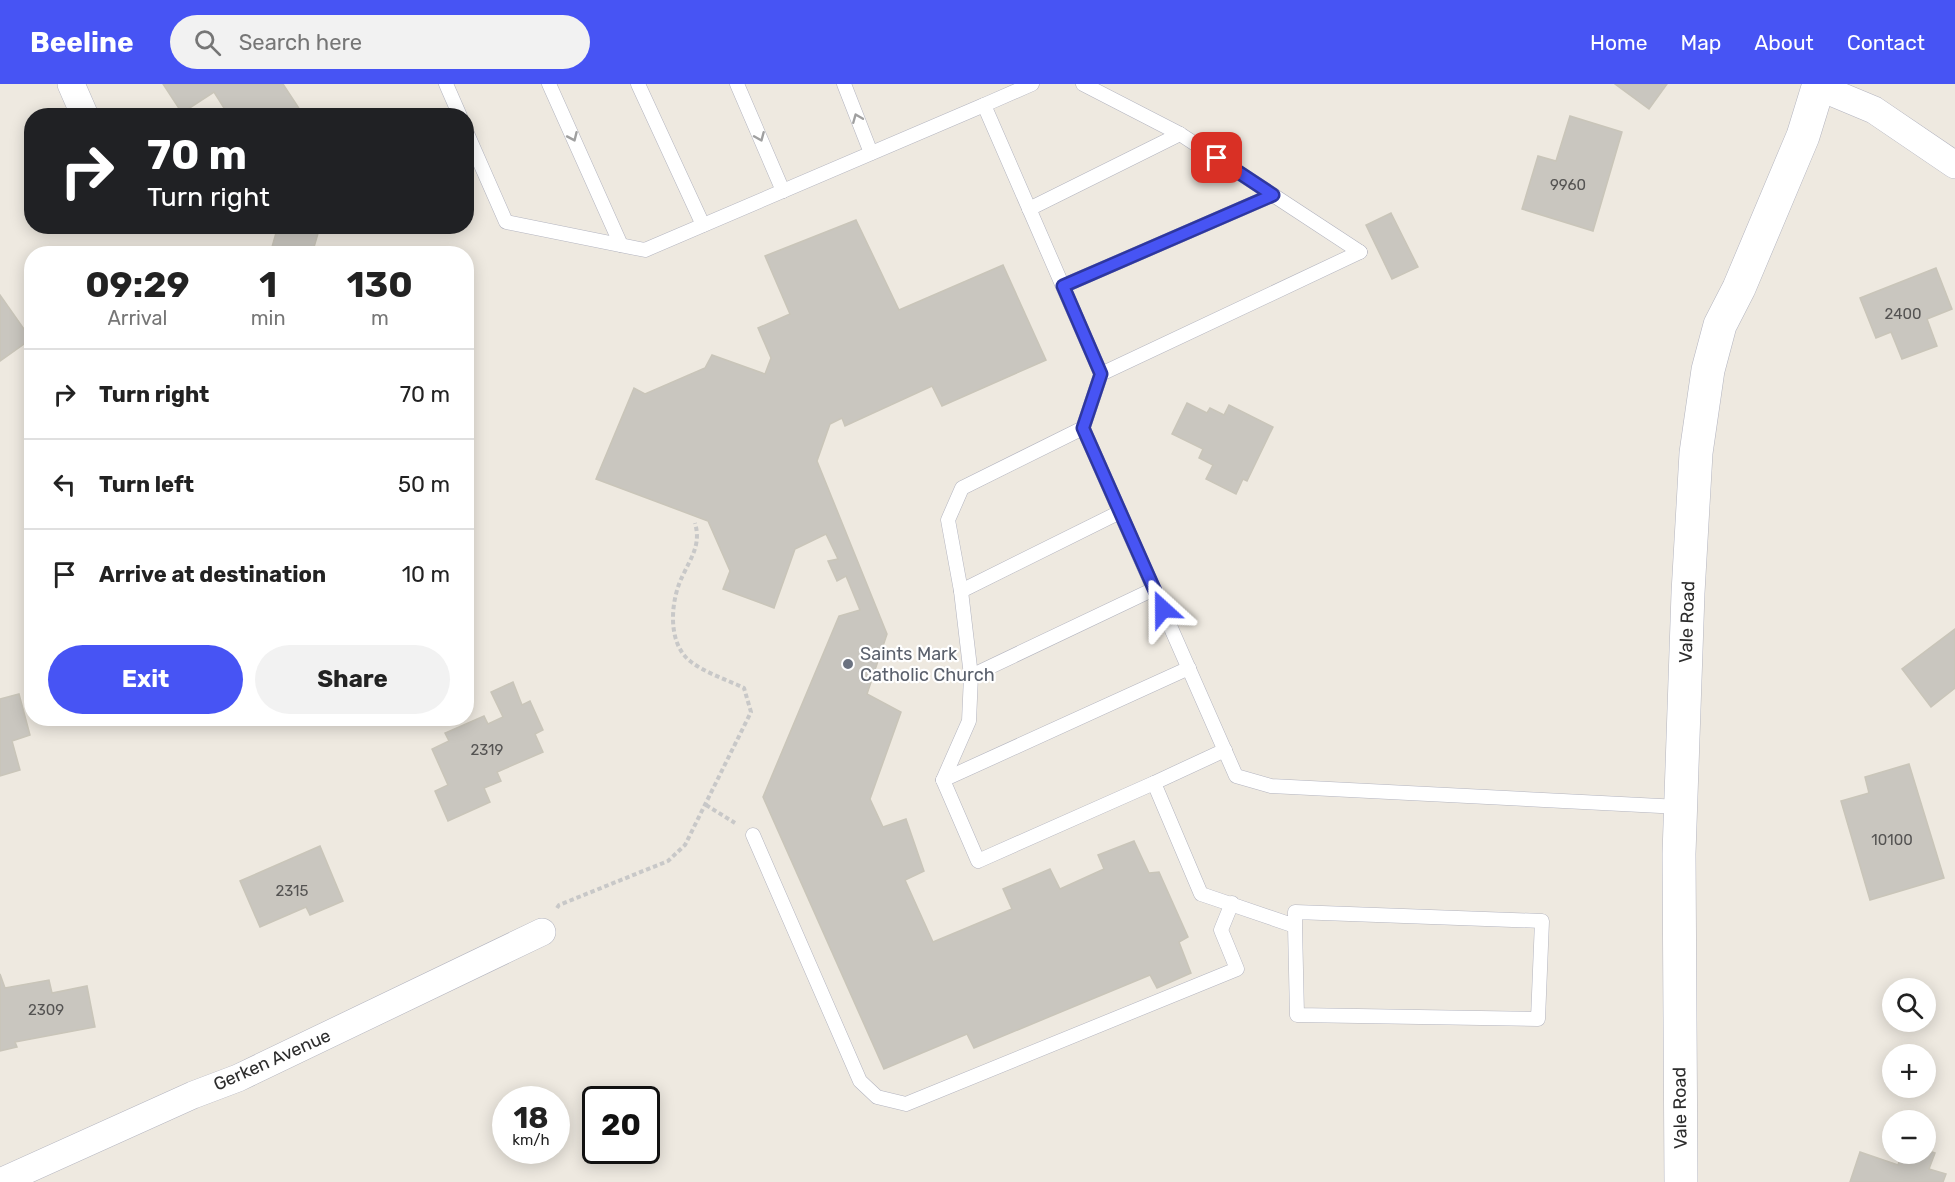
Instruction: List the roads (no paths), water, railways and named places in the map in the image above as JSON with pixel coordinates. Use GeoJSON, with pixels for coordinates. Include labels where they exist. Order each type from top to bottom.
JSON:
{"type":"FeatureCollection","features":[{"type":"Feature","properties":{"kind":"main road","name":"Vale Road"},"geometry":{"type":"LineString","coordinates":[[1681,1182],[1678,1008],[1680,807],[1696,453],[1708,370],[1720,326],[1739,288],[1803,136],[1819,86]]}},
{"type":"Feature","properties":{"kind":"street"},"geometry":{"type":"LineString","coordinates":[[71,84],[82,108]]}},
{"type":"Feature","properties":{"kind":"street"},"geometry":{"type":"LineString","coordinates":[[1819,86],[1874,110],[1955,165]]}},
{"type":"Feature","properties":{"kind":"street","name":"Gerken Avenue"},"geometry":{"type":"LineString","coordinates":[[0,1182],[193,1095],[238,1078],[542,932]]}},
{"type":"Feature","properties":{"kind":"lane"},"geometry":{"type":"LineString","coordinates":[[446,84],[456,108]]}},
{"type":"Feature","properties":{"kind":"lane"},"geometry":{"type":"LineString","coordinates":[[549,84],[621,245]]}},
{"type":"Feature","properties":{"kind":"lane"},"geometry":{"type":"LineString","coordinates":[[638,84],[703,225]]}},
{"type":"Feature","properties":{"kind":"lane"},"geometry":{"type":"LineString","coordinates":[[737,84],[783,191]]}},
{"type":"Feature","properties":{"kind":"lane"},"geometry":{"type":"LineString","coordinates":[[844,84],[871,153]]}},
{"type":"Feature","properties":{"kind":"lane"},"geometry":{"type":"LineString","coordinates":[[474,149],[506,222],[645,250],[984,105],[1004,89],[1032,84]]}},
{"type":"Feature","properties":{"kind":"lane"},"geometry":{"type":"LineString","coordinates":[[1083,84],[1180,134],[1360,252],[1101,374]]}},
{"type":"Feature","properties":{"kind":"lane"},"geometry":{"type":"LineString","coordinates":[[984,105],[1101,374],[1083,428],[1236,776],[1271,786],[1680,807]]}},
{"type":"Feature","properties":{"kind":"lane"},"geometry":{"type":"LineString","coordinates":[[1029,209],[1180,134]]}},
{"type":"Feature","properties":{"kind":"lane"},"geometry":{"type":"LineString","coordinates":[[1063,286],[1273,195]]}},
{"type":"Feature","properties":{"kind":"lane"},"geometry":{"type":"LineString","coordinates":[[1083,428],[962,488],[948,520],[961,591],[971,676],[969,721],[943,780],[978,861],[1225,750]]}},
{"type":"Feature","properties":{"kind":"lane"},"geometry":{"type":"LineString","coordinates":[[961,591],[1120,512]]}},
{"type":"Feature","properties":{"kind":"lane"},"geometry":{"type":"LineString","coordinates":[[971,676],[1154,590]]}},
{"type":"Feature","properties":{"kind":"lane"},"geometry":{"type":"LineString","coordinates":[[943,780],[1189,668]]}},
{"type":"Feature","properties":{"kind":"lane"},"geometry":{"type":"LineString","coordinates":[[1154,783],[1201,894],[1295,926]]}},
{"type":"Feature","properties":{"kind":"lane"},"geometry":{"type":"LineString","coordinates":[[753,835],[860,1081],[877,1097],[906,1104],[1237,969],[1221,930],[1232,903]]}},
{"type":"Feature","properties":{"kind":"lane"},"geometry":{"type":"LineString","coordinates":[[1295,912],[1542,921],[1538,1019],[1297,1015],[1295,926],[1295,912]]}},
{"type":"Feature","properties":{"kind":"place","name":"Saints Mark Catholic Church"},"geometry":{"type":"Point","coordinates":[848,664]}}]}
